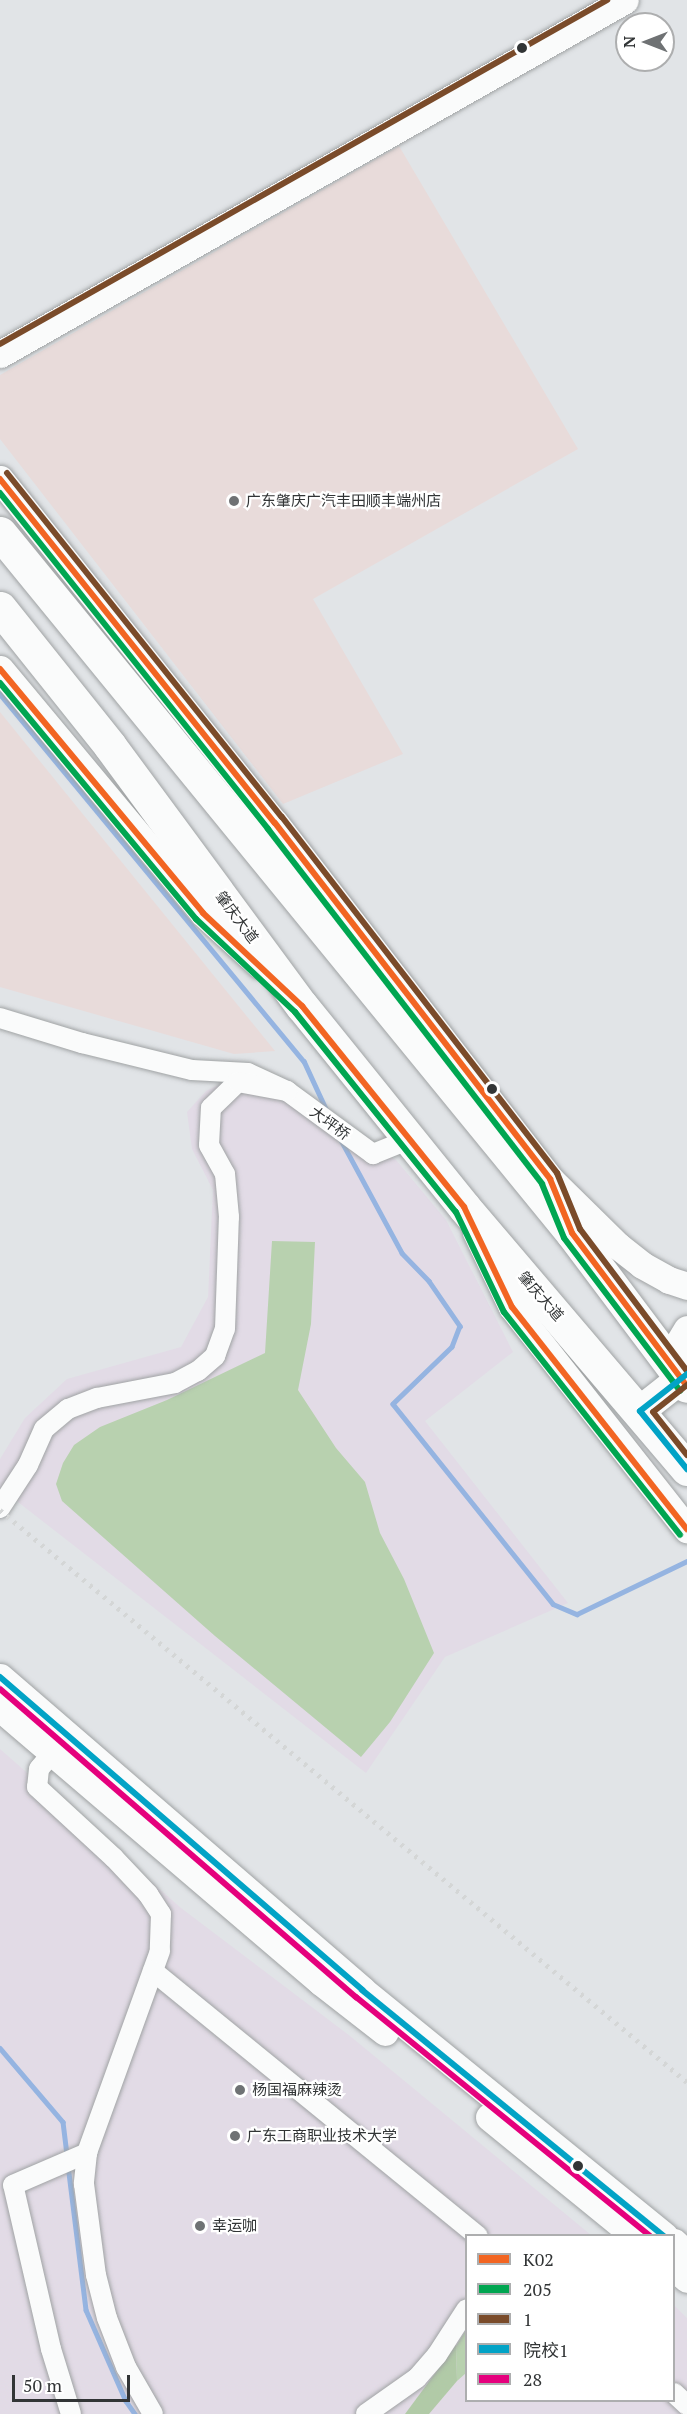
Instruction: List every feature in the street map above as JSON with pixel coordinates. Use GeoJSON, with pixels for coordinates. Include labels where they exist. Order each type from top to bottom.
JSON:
{"type":"FeatureCollection","features":[{"type":"Feature","properties":{"kind":"highway"},"geometry":{"type":"LineString","coordinates":[[0,533],[572,1233],[685,1379]]}},
{"type":"Feature","properties":{"kind":"highway","name":"肇庆大道"},"geometry":{"type":"LineString","coordinates":[[0,608],[110,746],[302,1005],[464,1207],[685,1462]]}},
{"type":"Feature","properties":{"kind":"main road"},"geometry":{"type":"LineString","coordinates":[[640,1411],[685,1379]]}},
{"type":"Feature","properties":{"kind":"street"},"geometry":{"type":"LineString","coordinates":[[0,341],[587,0]]}},
{"type":"Feature","properties":{"kind":"street"},"geometry":{"type":"LineString","coordinates":[[0,354],[625,0]]}},
{"type":"Feature","properties":{"kind":"street"},"geometry":{"type":"LineString","coordinates":[[0,479],[275,823],[550,1179],[618,1246],[642,1265],[669,1280],[687,1286]]}},
{"type":"Feature","properties":{"kind":"street"},"geometry":{"type":"LineString","coordinates":[[0,669],[203,913],[302,1005]]}},
{"type":"Feature","properties":{"kind":"street"},"geometry":{"type":"LineString","coordinates":[[0,1018],[82,1043],[192,1070],[248,1073],[287,1091]]}},
{"type":"Feature","properties":{"kind":"street"},"geometry":{"type":"LineString","coordinates":[[0,1508],[28,1465],[44,1429],[68,1409],[97,1398],[175,1383],[198,1371],[215,1356],[225,1329],[229,1217],[225,1174],[209,1144],[212,1108],[238,1082],[287,1091]]}},
{"type":"Feature","properties":{"kind":"street","name":"大坪桥"},"geometry":{"type":"LineString","coordinates":[[287,1091],[373,1154],[410,1139]]}},
{"type":"Feature","properties":{"kind":"street"},"geometry":{"type":"LineString","coordinates":[[497,1142],[550,1179],[572,1233]]}},
{"type":"Feature","properties":{"kind":"street"},"geometry":{"type":"LineString","coordinates":[[464,1207],[512,1307],[681,1521]]}},
{"type":"Feature","properties":{"kind":"street"},"geometry":{"type":"LineString","coordinates":[[685,1379],[676,1347],[687,1329]]}},
{"type":"Feature","properties":{"kind":"street"},"geometry":{"type":"LineString","coordinates":[[0,1677],[356,1997],[664,2234]]}},
{"type":"Feature","properties":{"kind":"street"},"geometry":{"type":"LineString","coordinates":[[0,1708],[356,1997],[634,2234]]}},
{"type":"Feature","properties":{"kind":"street"},"geometry":{"type":"LineString","coordinates":[[54,1751],[39,1768],[37,1787],[114,1858],[148,1894],[161,1914],[162,1934],[153,1971],[87,2153],[84,2184],[96,2275],[107,2318],[126,2367],[153,2414]]}},
{"type":"Feature","properties":{"kind":"street"},"geometry":{"type":"LineString","coordinates":[[153,1971],[477,2234]]}},
{"type":"Feature","properties":{"kind":"street"},"geometry":{"type":"LineString","coordinates":[[71,2414],[51,2349],[13,2185],[87,2153]]}},
{"type":"Feature","properties":{"kind":"street"},"geometry":{"type":"LineString","coordinates":[[675,2243],[687,2254]]}},
{"type":"Feature","properties":{"kind":"street"},"geometry":{"type":"LineString","coordinates":[[675,2269],[687,2279]]}},
{"type":"Feature","properties":{"kind":"street"},"geometry":{"type":"LineString","coordinates":[[366,2414],[417,2378],[437,2355],[465,2312]]}},
{"type":"Feature","properties":{"kind":"street"},"geometry":{"type":"LineString","coordinates":[[675,2394],[687,2405]]}},
{"type":"Feature","properties":{"kind":"shaded area"},"geometry":{"type":"Polygon","coordinates":[[[399,146],[578,449],[313,599],[403,754],[283,804],[0,439],[0,375],[399,146]]]}},
{"type":"Feature","properties":{"kind":"shaded area"},"geometry":{"type":"Polygon","coordinates":[[[0,712],[275,1051],[234,1054],[0,987],[0,712]]]}},
{"type":"Feature","properties":{"kind":"shaded area"},"geometry":{"type":"Polygon","coordinates":[[[227,1081],[281,1090],[396,1160],[446,1220],[513,1352],[425,1421],[568,1603],[445,1657],[366,1773],[0,1488],[0,1459],[25,1418],[67,1379],[181,1347],[208,1297],[213,1190],[192,1149],[187,1112],[206,1091],[227,1081]]]}},
{"type":"Feature","properties":{"kind":"shaded area","name":"广东工商职业技术大学"},"geometry":{"type":"Polygon","coordinates":[[[0,1749],[181,1908],[350,2036],[590,2234],[465,2234],[465,2402],[675,2402],[675,2306],[687,2318],[687,2414],[0,2414],[0,1749]]]}},
{"type":"Feature","properties":{"kind":"green space"},"geometry":{"type":"Polygon","coordinates":[[[272,1241],[315,1242],[311,1324],[298,1390],[336,1448],[365,1482],[380,1533],[404,1579],[434,1653],[390,1722],[361,1757],[215,1636],[62,1501],[56,1484],[63,1463],[74,1445],[100,1427],[167,1400],[265,1353],[272,1241]]]}},
{"type":"Feature","properties":{"kind":"green space"},"geometry":{"type":"Polygon","coordinates":[[[465,2332],[465,2374],[457,2381],[456,2346],[465,2332]]]}},
{"type":"Feature","properties":{"kind":"green space"},"geometry":{"type":"Polygon","coordinates":[[[456,2345],[457,2381],[429,2414],[405,2414],[456,2345]]]}},
{"type":"Feature","properties":{"kind":"waterway"},"geometry":{"type":"LineString","coordinates":[[0,694],[304,1061],[327,1111]]}},
{"type":"Feature","properties":{"kind":"waterway"},"geometry":{"type":"LineString","coordinates":[[341,1140],[402,1253],[429,1281],[460,1326],[452,1347],[393,1404],[553,1604],[577,1614],[687,1561]]}},
{"type":"Feature","properties":{"kind":"waterway"},"geometry":{"type":"LineString","coordinates":[[0,2048],[63,2122],[67,2157]]}},
{"type":"Feature","properties":{"kind":"waterway"},"geometry":{"type":"LineString","coordinates":[[68,2165],[86,2310],[126,2401],[135,2414]]}},
{"type":"Feature","properties":{"kind":"railway"},"geometry":{"type":"LineString","coordinates":[[0,1510],[687,2082]]}},
{"type":"Feature","properties":{"kind":"transit line","name":"1"},"geometry":{"type":"LineString","coordinates":[[0,344],[607,0]]}},
{"type":"Feature","properties":{"kind":"transit line","name":"1"},"geometry":{"type":"LineString","coordinates":[[7,473],[282,817],[557,1173],[580,1229],[687,1371]]}},
{"type":"Feature","properties":{"kind":"transit line","name":"K02"},"geometry":{"type":"LineString","coordinates":[[0,479],[275,823],[550,1179],[572,1233],[687,1386]]}},
{"type":"Feature","properties":{"kind":"transit line","name":"205"},"geometry":{"type":"LineString","coordinates":[[0,493],[268,829],[542,1184],[564,1238],[680,1391]]}},
{"type":"Feature","properties":{"kind":"transit line","name":"K02"},"geometry":{"type":"LineString","coordinates":[[0,669],[203,913],[302,1006],[464,1207],[512,1307],[687,1529]]}},
{"type":"Feature","properties":{"kind":"transit line","name":"205"},"geometry":{"type":"LineString","coordinates":[[0,683],[196,919],[295,1012],[456,1212],[504,1312],[680,1535]]}},
{"type":"Feature","properties":{"kind":"transit line","name":"院校1"},"geometry":{"type":"LineString","coordinates":[[687,1374],[640,1411],[687,1469]]}},
{"type":"Feature","properties":{"kind":"transit line","name":"1"},"geometry":{"type":"LineString","coordinates":[[687,1385],[653,1412],[687,1455]]}},
{"type":"Feature","properties":{"kind":"transit line","name":"院校1"},"geometry":{"type":"LineString","coordinates":[[0,1677],[362,1990],[662,2234]]}},
{"type":"Feature","properties":{"kind":"transit line","name":"28"},"geometry":{"type":"LineString","coordinates":[[0,1689],[356,1997],[648,2234]]}},
{"type":"Feature","properties":{"kind":"place","name":"广东肇庆广汽丰田顺丰端州店"},"geometry":{"type":"Point","coordinates":[234,501]}},
{"type":"Feature","properties":{"kind":"place","name":"杨国福麻辣烫"},"geometry":{"type":"Point","coordinates":[240,2090]}},
{"type":"Feature","properties":{"kind":"place","name":"广东工商职业技术大学"},"geometry":{"type":"Point","coordinates":[235,2136]}},
{"type":"Feature","properties":{"kind":"place","name":"幸运咖"},"geometry":{"type":"Point","coordinates":[200,2226]}}]}
